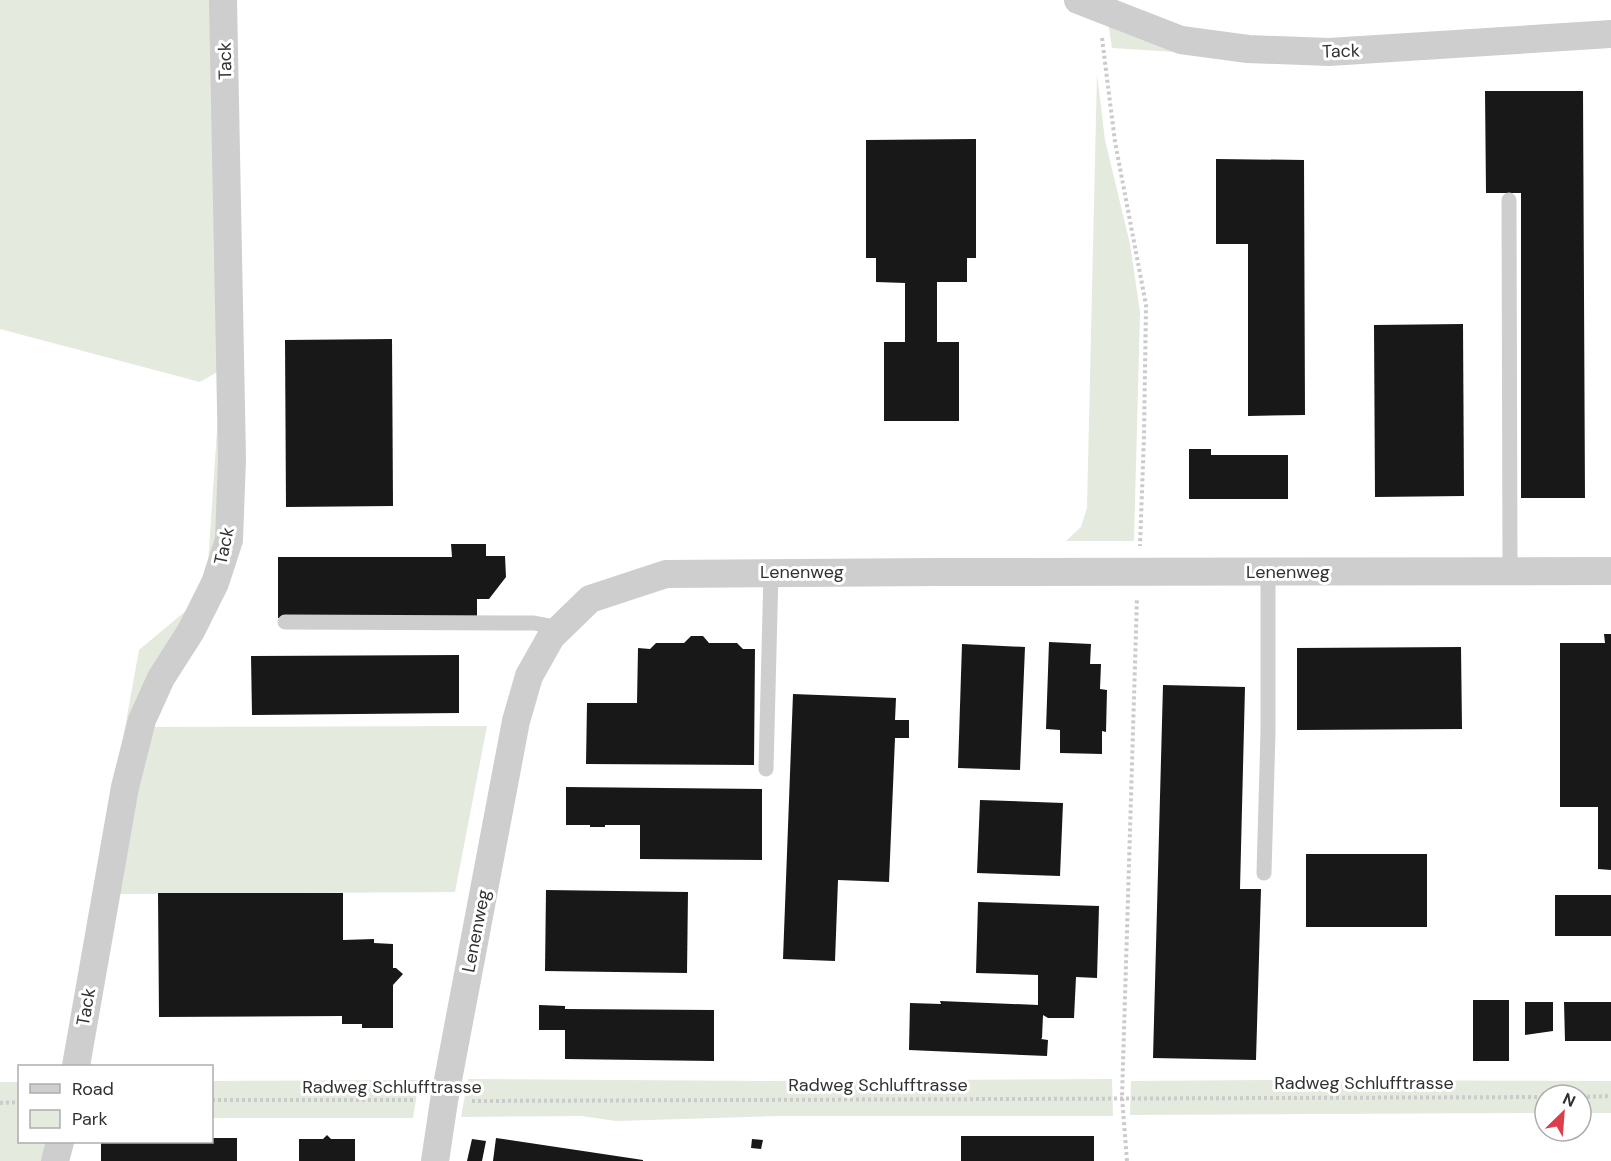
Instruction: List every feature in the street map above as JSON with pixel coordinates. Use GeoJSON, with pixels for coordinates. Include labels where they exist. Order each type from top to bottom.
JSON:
{"type":"FeatureCollection","features":[{"type":"Feature","properties":{"kind":"street","name":"Tack"},"geometry":{"type":"LineString","coordinates":[[76,1065],[125,788],[142,720],[161,678],[191,631],[215,584],[229,540],[232,438],[223,0]]}},
{"type":"Feature","properties":{"kind":"street","name":"Tack"},"geometry":{"type":"LineString","coordinates":[[1078,0],[1181,40],[1248,49],[1329,52],[1611,34]]}},
{"type":"Feature","properties":{"kind":"street","name":"Lenenweg"},"geometry":{"type":"LineString","coordinates":[[435,1161],[444,1101],[516,721],[529,676],[550,637],[590,599],[666,574],[1611,572]]}},
{"type":"Feature","properties":{"kind":"street"},"geometry":{"type":"LineString","coordinates":[[55,1161],[60,1143]]}},
{"type":"Feature","properties":{"kind":"lane"},"geometry":{"type":"LineString","coordinates":[[1509,200],[1510,572]]}},
{"type":"Feature","properties":{"kind":"lane"},"geometry":{"type":"LineString","coordinates":[[766,769],[771,572]]}},
{"type":"Feature","properties":{"kind":"lane"},"geometry":{"type":"LineString","coordinates":[[1264,873],[1268,732],[1268,572]]}},
{"type":"Feature","properties":{"kind":"lane"},"geometry":{"type":"LineString","coordinates":[[285,622],[528,622],[560,628]]}},
{"type":"Feature","properties":{"kind":"path"},"geometry":{"type":"LineString","coordinates":[[1593,1096],[1611,1096]]}},
{"type":"Feature","properties":{"kind":"path","name":"Radweg Schlufftrasse"},"geometry":{"type":"LineString","coordinates":[[213,1100],[1533,1097]]}},
{"type":"Feature","properties":{"kind":"path"},"geometry":{"type":"LineString","coordinates":[[0,1102],[18,1102]]}},
{"type":"Feature","properties":{"kind":"green space"},"geometry":{"type":"Polygon","coordinates":[[[0,0],[216,0],[219,371],[200,382],[0,329],[0,0]]]}},
{"type":"Feature","properties":{"kind":"green space"},"geometry":{"type":"Polygon","coordinates":[[[1108,21],[1191,53],[1112,48],[1108,21]]]}},
{"type":"Feature","properties":{"kind":"green space"},"geometry":{"type":"Polygon","coordinates":[[[1097,74],[1105,140],[1130,244],[1140,312],[1134,541],[1066,541],[1081,527],[1087,508],[1097,74]]]}},
{"type":"Feature","properties":{"kind":"green space"},"geometry":{"type":"Polygon","coordinates":[[[219,400],[226,480],[206,594],[219,400]]]}},
{"type":"Feature","properties":{"kind":"green space"},"geometry":{"type":"Polygon","coordinates":[[[206,594],[153,675],[64,1065],[139,650],[206,594]]]}},
{"type":"Feature","properties":{"kind":"green space"},"geometry":{"type":"Polygon","coordinates":[[[487,726],[455,892],[117,894],[146,727],[487,726]]]}},
{"type":"Feature","properties":{"kind":"green space"},"geometry":{"type":"Polygon","coordinates":[[[468,1079],[765,1081],[1112,1079],[1113,1116],[778,1116],[616,1121],[581,1116],[461,1117],[468,1079]]]}},
{"type":"Feature","properties":{"kind":"green space"},"geometry":{"type":"Polygon","coordinates":[[[419,1080],[413,1118],[213,1118],[213,1081],[419,1080]]]}},
{"type":"Feature","properties":{"kind":"green space"},"geometry":{"type":"Polygon","coordinates":[[[1131,1081],[1611,1081],[1611,1113],[1593,1113],[1593,1083],[1533,1083],[1533,1113],[1130,1115],[1131,1081]]]}},
{"type":"Feature","properties":{"kind":"green space"},"geometry":{"type":"Polygon","coordinates":[[[0,1082],[18,1082],[18,1143],[48,1143],[41,1161],[0,1161],[0,1082]]]}},
{"type":"Feature","properties":{"kind":"building"},"geometry":{"type":"Polygon","coordinates":[[[1485,91],[1583,91],[1585,498],[1521,498],[1521,193],[1486,193],[1485,91]]]}},
{"type":"Feature","properties":{"kind":"building"},"geometry":{"type":"Polygon","coordinates":[[[976,139],[976,258],[967,258],[967,282],[937,282],[937,342],[959,342],[959,421],[884,421],[884,342],[905,342],[905,283],[876,282],[876,258],[866,258],[866,140],[976,139]]]}},
{"type":"Feature","properties":{"kind":"building"},"geometry":{"type":"Polygon","coordinates":[[[1216,159],[1304,160],[1305,415],[1248,416],[1248,244],[1216,244],[1216,159]]]}},
{"type":"Feature","properties":{"kind":"building"},"geometry":{"type":"Polygon","coordinates":[[[1463,324],[1464,496],[1375,497],[1374,325],[1463,324]]]}},
{"type":"Feature","properties":{"kind":"building"},"geometry":{"type":"Polygon","coordinates":[[[392,339],[393,506],[286,507],[285,340],[392,339]]]}},
{"type":"Feature","properties":{"kind":"building"},"geometry":{"type":"Polygon","coordinates":[[[1189,449],[1211,449],[1211,455],[1288,455],[1288,499],[1189,499],[1189,449]]]}},
{"type":"Feature","properties":{"kind":"building"},"geometry":{"type":"Polygon","coordinates":[[[451,544],[486,544],[486,556],[505,556],[506,577],[489,599],[477,599],[477,618],[278,618],[278,557],[452,557],[451,544]]]}},
{"type":"Feature","properties":{"kind":"building"},"geometry":{"type":"Polygon","coordinates":[[[1604,634],[1611,634],[1611,870],[1598,869],[1598,807],[1560,807],[1560,643],[1605,643],[1604,634]]]}},
{"type":"Feature","properties":{"kind":"building"},"geometry":{"type":"Polygon","coordinates":[[[691,636],[703,636],[709,643],[737,643],[743,649],[755,649],[754,765],[586,764],[587,703],[637,703],[638,648],[650,649],[656,643],[684,643],[691,636]]]}},
{"type":"Feature","properties":{"kind":"building"},"geometry":{"type":"Polygon","coordinates":[[[1049,642],[1091,644],[1090,664],[1101,664],[1100,689],[1107,690],[1106,732],[1102,731],[1102,754],[1060,753],[1060,730],[1046,729],[1049,642]]]}},
{"type":"Feature","properties":{"kind":"building"},"geometry":{"type":"Polygon","coordinates":[[[962,644],[1025,647],[1020,770],[958,768],[962,644]]]}},
{"type":"Feature","properties":{"kind":"building"},"geometry":{"type":"Polygon","coordinates":[[[1461,647],[1462,729],[1297,730],[1297,648],[1461,647]]]}},
{"type":"Feature","properties":{"kind":"building"},"geometry":{"type":"Polygon","coordinates":[[[459,655],[459,713],[252,715],[251,656],[459,655]]]}},
{"type":"Feature","properties":{"kind":"building"},"geometry":{"type":"Polygon","coordinates":[[[1163,685],[1245,687],[1240,889],[1261,889],[1256,1060],[1153,1058],[1163,685]]]}},
{"type":"Feature","properties":{"kind":"building"},"geometry":{"type":"Polygon","coordinates":[[[793,694],[896,698],[895,720],[909,720],[909,738],[895,738],[889,882],[838,880],[835,961],[783,959],[793,694]]]}},
{"type":"Feature","properties":{"kind":"building"},"geometry":{"type":"Polygon","coordinates":[[[566,787],[762,789],[762,860],[640,859],[640,825],[590,827],[590,825],[566,825],[566,787]]]}},
{"type":"Feature","properties":{"kind":"building"},"geometry":{"type":"Polygon","coordinates":[[[980,800],[1063,803],[1060,876],[977,873],[980,800]]]}},
{"type":"Feature","properties":{"kind":"building"},"geometry":{"type":"Polygon","coordinates":[[[1306,854],[1427,854],[1427,927],[1306,927],[1306,854]]]}},
{"type":"Feature","properties":{"kind":"building"},"geometry":{"type":"Polygon","coordinates":[[[546,890],[688,892],[687,973],[545,971],[546,890]]]}},
{"type":"Feature","properties":{"kind":"building"},"geometry":{"type":"Polygon","coordinates":[[[158,893],[343,893],[343,940],[374,939],[374,943],[393,944],[393,968],[403,974],[393,985],[393,1028],[362,1028],[362,1024],[342,1024],[342,1016],[159,1017],[158,893]]]}},
{"type":"Feature","properties":{"kind":"building"},"geometry":{"type":"Polygon","coordinates":[[[1555,895],[1611,895],[1611,936],[1555,936],[1555,895]]]}},
{"type":"Feature","properties":{"kind":"building"},"geometry":{"type":"Polygon","coordinates":[[[978,902],[1099,906],[1097,978],[1076,977],[1074,1018],[1048,1018],[1043,1015],[1041,1039],[1048,1040],[1047,1056],[909,1050],[910,1003],[941,1004],[940,1001],[1038,1005],[1038,975],[976,973],[978,902]]]}},
{"type":"Feature","properties":{"kind":"building"},"geometry":{"type":"Polygon","coordinates":[[[1473,1000],[1509,1000],[1509,1061],[1473,1061],[1473,1000]]]}},
{"type":"Feature","properties":{"kind":"building"},"geometry":{"type":"Polygon","coordinates":[[[1525,1002],[1553,1002],[1553,1031],[1525,1035],[1525,1002]]]}},
{"type":"Feature","properties":{"kind":"building"},"geometry":{"type":"Polygon","coordinates":[[[1564,1002],[1611,1002],[1611,1041],[1565,1041],[1564,1002]]]}},
{"type":"Feature","properties":{"kind":"building"},"geometry":{"type":"Polygon","coordinates":[[[539,1005],[565,1006],[565,1009],[714,1010],[714,1061],[565,1059],[565,1030],[539,1030],[539,1005]]]}},
{"type":"Feature","properties":{"kind":"building"},"geometry":{"type":"Polygon","coordinates":[[[327,1135],[331,1139],[355,1139],[355,1161],[299,1161],[299,1139],[323,1139],[327,1135]]]}},
{"type":"Feature","properties":{"kind":"building"},"geometry":{"type":"Polygon","coordinates":[[[961,1136],[1094,1136],[1094,1161],[961,1161],[961,1136]]]}},
{"type":"Feature","properties":{"kind":"building"},"geometry":{"type":"Polygon","coordinates":[[[213,1138],[237,1138],[237,1161],[101,1161],[101,1143],[213,1143],[213,1138]]]}},
{"type":"Feature","properties":{"kind":"building"},"geometry":{"type":"Polygon","coordinates":[[[496,1138],[643,1160],[643,1161],[493,1161],[496,1138]]]}},
{"type":"Feature","properties":{"kind":"building"},"geometry":{"type":"Polygon","coordinates":[[[472,1139],[486,1141],[482,1161],[467,1161],[472,1139]]]}},
{"type":"Feature","properties":{"kind":"building"},"geometry":{"type":"Polygon","coordinates":[[[752,1139],[763,1140],[761,1149],[751,1148],[752,1139]]]}}]}
